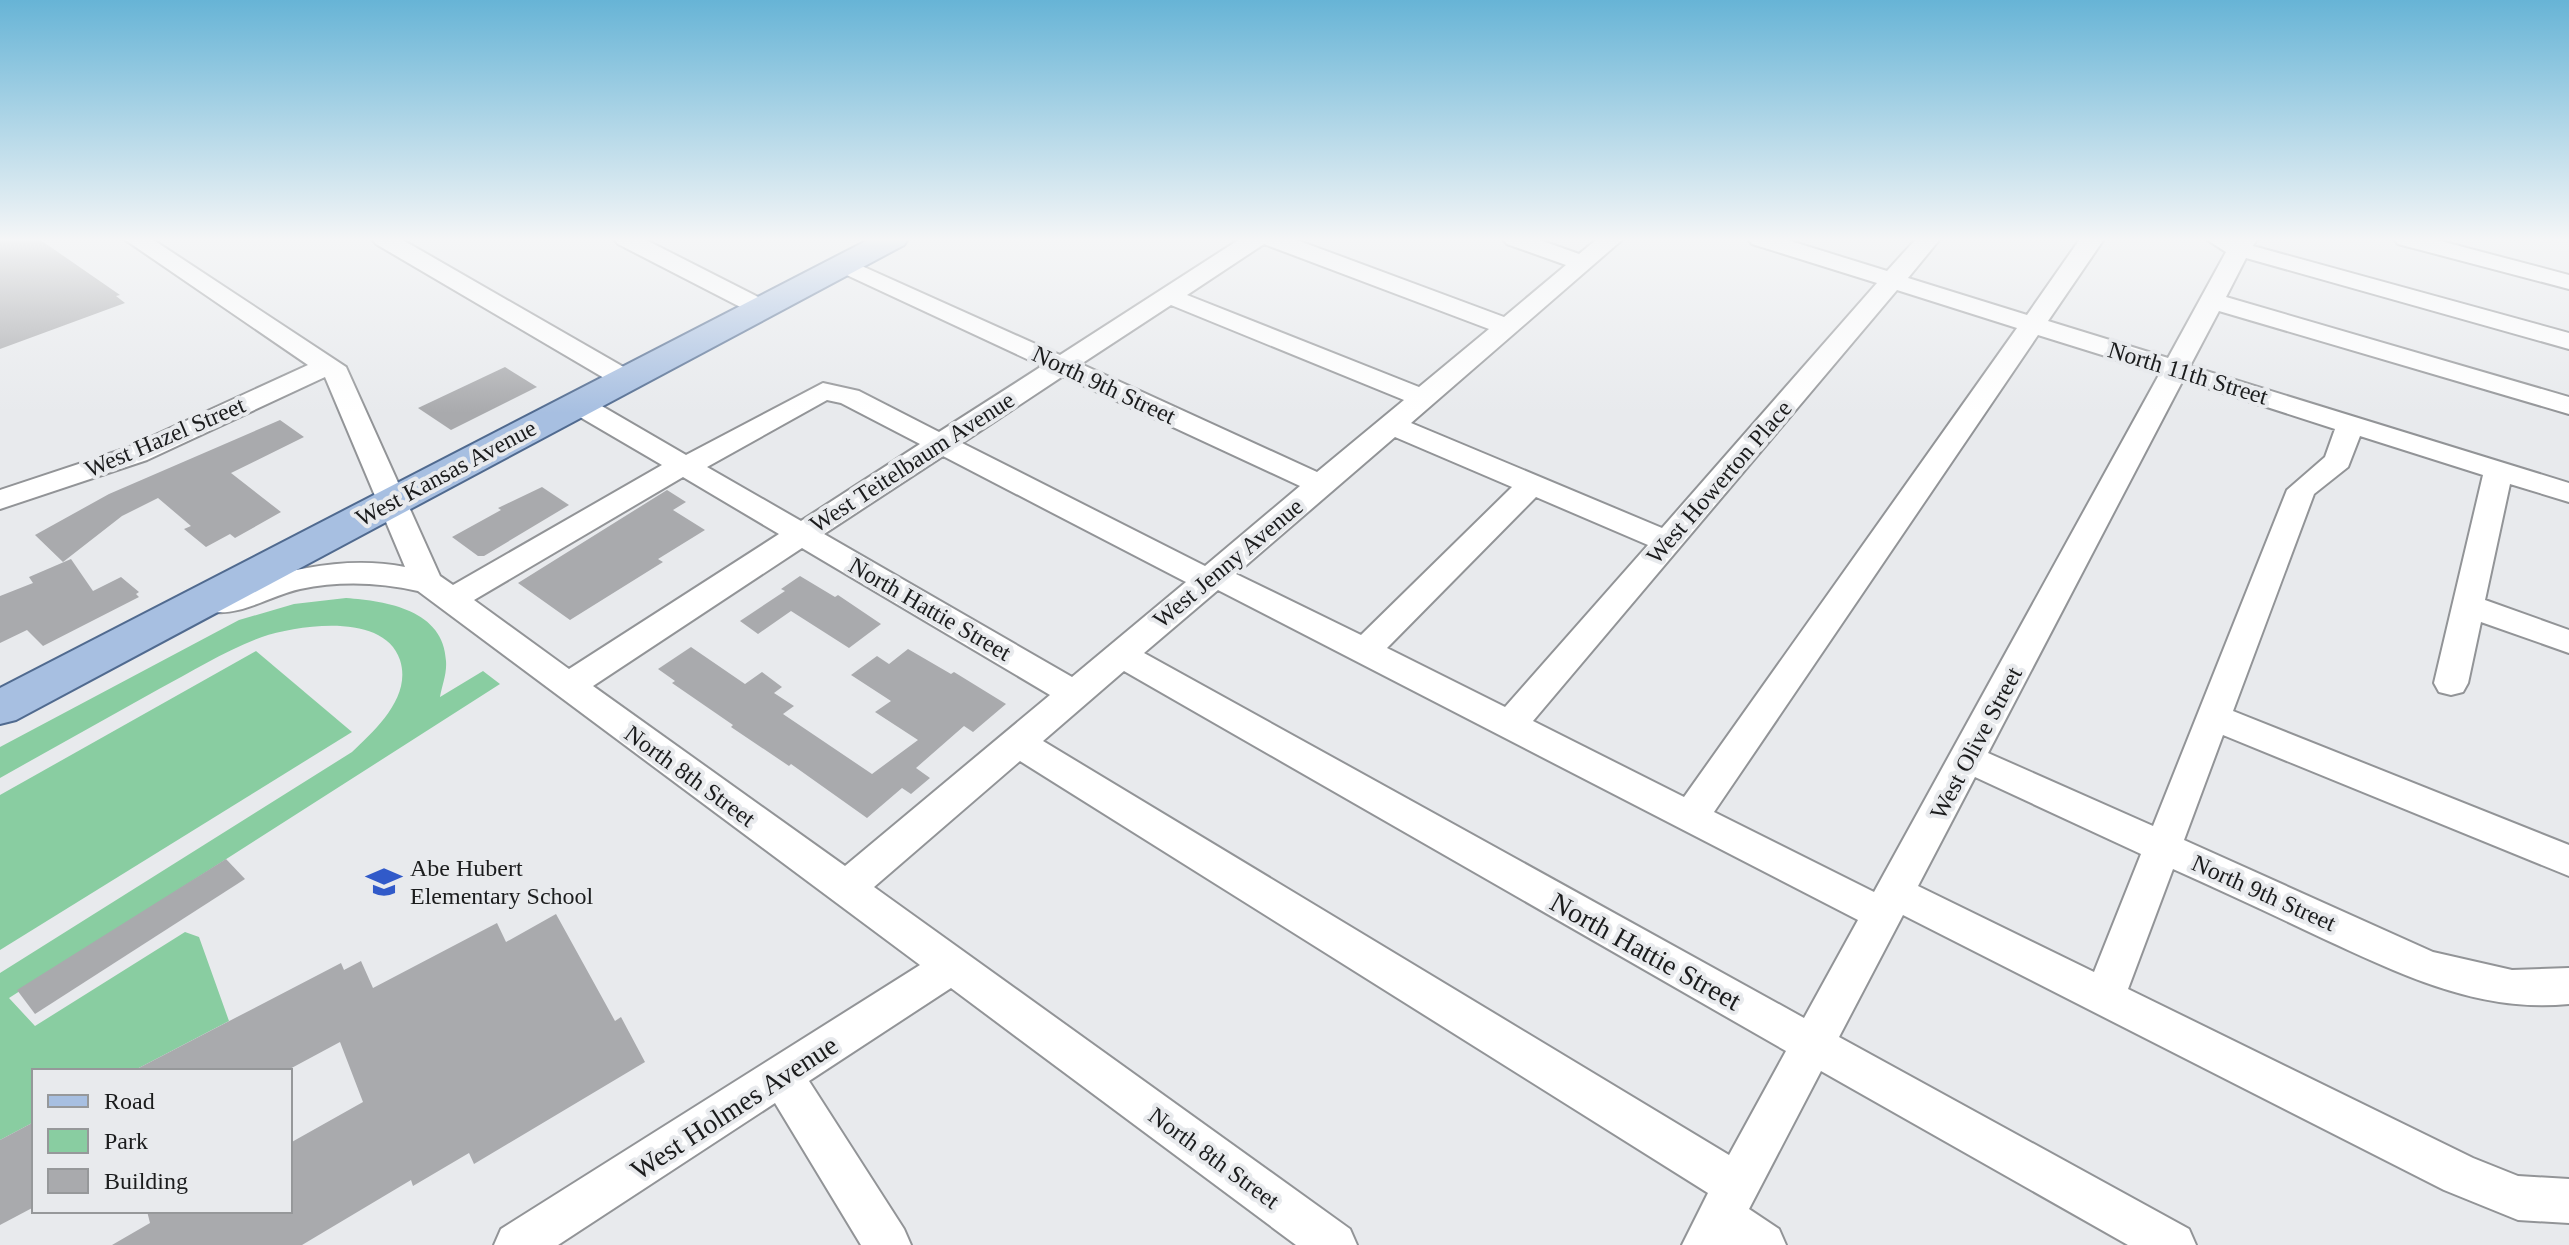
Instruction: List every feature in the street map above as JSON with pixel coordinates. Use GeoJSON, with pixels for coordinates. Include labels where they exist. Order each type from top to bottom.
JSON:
{"type":"FeatureCollection","features":[{"type":"Feature","properties":{"kind":"main road","name":"West Kansas Avenue"},"geometry":{"type":"LineString","coordinates":[[0,708],[782,297]]}},
{"type":"Feature","properties":{"kind":"street","name":"North 8th Street"},"geometry":{"type":"LineString","coordinates":[[223,297],[337,373],[391,503],[439,591],[1334,1245]]}},
{"type":"Feature","properties":{"kind":"street"},"geometry":{"type":"LineString","coordinates":[[484,297],[625,379]]}},
{"type":"Feature","properties":{"kind":"street"},"geometry":{"type":"LineString","coordinates":[[740,297],[761,308]]}},
{"type":"Feature","properties":{"kind":"street","name":"North 9th Street"},"geometry":{"type":"LineString","coordinates":[[914,297],[1321,485]]}},
{"type":"Feature","properties":{"kind":"street","name":"West Teitelbaum Avenue"},"geometry":{"type":"LineString","coordinates":[[568,686],[1167,297]]}},
{"type":"Feature","properties":{"kind":"street"},"geometry":{"type":"LineString","coordinates":[[1172,297],[1423,398]]}},
{"type":"Feature","properties":{"kind":"street"},"geometry":{"type":"LineString","coordinates":[[1428,297],[1508,327]]}},
{"type":"Feature","properties":{"kind":"street","name":"West Jenny Avenue"},"geometry":{"type":"LineString","coordinates":[[846,888],[1543,297]]}},
{"type":"Feature","properties":{"kind":"street","name":"West Howerton Place"},"geometry":{"type":"LineString","coordinates":[[1511,724],[1877,297]]}},
{"type":"Feature","properties":{"kind":"street","name":"North 11th Street"},"geometry":{"type":"LineString","coordinates":[[1943,297],[2569,493]]}},
{"type":"Feature","properties":{"kind":"street"},"geometry":{"type":"LineString","coordinates":[[1691,816],[2052,297]]}},
{"type":"Feature","properties":{"kind":"street","name":"West Olive Street"},"geometry":{"type":"LineString","coordinates":[[1720,1216],[2213,297]]}},
{"type":"Feature","properties":{"kind":"street"},"geometry":{"type":"LineString","coordinates":[[2420,297],[2569,341]]}},
{"type":"Feature","properties":{"kind":"street"},"geometry":{"type":"LineString","coordinates":[[2212,301],[2569,406]]}},
{"type":"Feature","properties":{"kind":"street","name":"West Hazel Street"},"geometry":{"type":"LineString","coordinates":[[0,500],[137,454],[327,366]]}},
{"type":"Feature","properties":{"kind":"street"},"geometry":{"type":"LineString","coordinates":[[161,623],[273,585],[340,571],[386,572],[439,591],[685,466],[823,391],[850,397],[1195,574],[1231,583],[1691,816],[2105,997],[2460,1175],[2518,1198],[2569,1201]]}},
{"type":"Feature","properties":{"kind":"street","name":"North Hattie Street"},"geometry":{"type":"LineString","coordinates":[[578,404],[1075,694]]}},
{"type":"Feature","properties":{"kind":"street"},"geometry":{"type":"LineString","coordinates":[[2105,997],[2301,490],[2338,461],[2350,424]]}},
{"type":"Feature","properties":{"kind":"street"},"geometry":{"type":"LineString","coordinates":[[1391,425],[1668,542]]}},
{"type":"Feature","properties":{"kind":"street"},"geometry":{"type":"LineString","coordinates":[[2451,683],[2498,471]]}},
{"type":"Feature","properties":{"kind":"street"},"geometry":{"type":"LineString","coordinates":[[1365,650],[1532,484]]}},
{"type":"Feature","properties":{"kind":"street"},"geometry":{"type":"LineString","coordinates":[[2469,606],[2569,642]]}},
{"type":"Feature","properties":{"kind":"street","name":"North Hattie Street"},"geometry":{"type":"LineString","coordinates":[[1121,655],[2173,1245]]}},
{"type":"Feature","properties":{"kind":"street"},"geometry":{"type":"LineString","coordinates":[[2213,717],[2569,861]]}},
{"type":"Feature","properties":{"kind":"street"},"geometry":{"type":"LineString","coordinates":[[1017,742],[1763,1245]]}},
{"type":"Feature","properties":{"kind":"street","name":"North 9th Street"},"geometry":{"type":"LineString","coordinates":[[1968,759],[2424,966],[2487,987],[2531,991],[2569,986]]}},
{"type":"Feature","properties":{"kind":"street","name":"West Holmes Avenue"},"geometry":{"type":"LineString","coordinates":[[517,1245],[950,967]]}},
{"type":"Feature","properties":{"kind":"street"},"geometry":{"type":"LineString","coordinates":[[782,1077],[888,1245]]}},
{"type":"Feature","properties":{"kind":"green space"},"geometry":{"type":"Polygon","coordinates":[[[346,598],[379,602],[411,612],[435,630],[443,644],[446,661],[440,697],[483,671],[500,684],[9,998],[35,1026],[185,932],[199,937],[229,1021],[137,1069],[32,1069],[32,1123],[0,1140],[0,973],[352,752],[380,723],[396,700],[401,687],[400,660],[391,645],[377,634],[359,628],[318,626],[278,633],[223,654],[0,778],[0,747],[239,620],[294,604],[346,598]]]}},
{"type":"Feature","properties":{"kind":"green space"},"geometry":{"type":"Polygon","coordinates":[[[256,651],[352,732],[0,950],[0,795],[256,651]]]}},
{"type":"Feature","properties":{"kind":"building"},"geometry":{"type":"Polygon","coordinates":[[[0,297],[117,297],[125,303],[0,349],[0,297]]]}},
{"type":"Feature","properties":{"kind":"building"},"geometry":{"type":"Polygon","coordinates":[[[505,367],[537,387],[451,430],[418,408],[505,367]]]}},
{"type":"Feature","properties":{"kind":"building"},"geometry":{"type":"Polygon","coordinates":[[[280,420],[304,437],[231,473],[281,512],[235,538],[230,534],[206,547],[184,529],[191,526],[158,498],[122,516],[63,562],[35,535],[109,494],[280,420]]]}},
{"type":"Feature","properties":{"kind":"building"},"geometry":{"type":"Polygon","coordinates":[[[542,487],[569,505],[484,556],[478,556],[452,537],[501,510],[498,508],[542,487]]]}},
{"type":"Feature","properties":{"kind":"building"},"geometry":{"type":"Polygon","coordinates":[[[667,490],[686,502],[673,510],[705,530],[658,559],[663,562],[570,620],[518,583],[667,490]]]}},
{"type":"Feature","properties":{"kind":"building"},"geometry":{"type":"Polygon","coordinates":[[[71,559],[93,591],[121,577],[139,592],[136,594],[139,597],[43,646],[27,630],[0,643],[0,596],[33,583],[29,577],[71,559]]]}},
{"type":"Feature","properties":{"kind":"building"},"geometry":{"type":"Polygon","coordinates":[[[800,576],[835,597],[838,595],[881,624],[849,648],[791,611],[758,634],[740,621],[785,591],[781,589],[800,576]]]}},
{"type":"Feature","properties":{"kind":"building"},"geometry":{"type":"Polygon","coordinates":[[[691,647],[745,684],[762,672],[782,687],[774,693],[794,706],[783,714],[872,774],[918,740],[875,712],[891,701],[851,675],[877,656],[889,664],[908,649],[951,674],[954,672],[1006,704],[973,732],[964,726],[916,768],[930,778],[911,794],[902,788],[867,818],[791,764],[789,766],[731,727],[733,725],[672,683],[675,681],[658,669],[691,647]]]}},
{"type":"Feature","properties":{"kind":"building"},"geometry":{"type":"Polygon","coordinates":[[[226,859],[245,879],[35,1014],[17,990],[226,859]]]}},
{"type":"Feature","properties":{"kind":"building"},"geometry":{"type":"Polygon","coordinates":[[[556,914],[615,1021],[621,1017],[645,1062],[474,1164],[469,1153],[413,1186],[411,1180],[302,1245],[112,1245],[150,1223],[148,1213],[292,1213],[292,1142],[363,1102],[340,1042],[290,1069],[137,1069],[341,963],[344,970],[361,961],[373,988],[497,923],[506,942],[556,914]]]}},
{"type":"Feature","properties":{"kind":"building"},"geometry":{"type":"Polygon","coordinates":[[[32,1123],[32,1208],[0,1225],[0,1140],[32,1123]]]}},
{"type":"Feature","properties":{"kind":"place","name":"Abe Hubert Elementary School"},"geometry":{"type":"Point","coordinates":[384,882]}}]}
